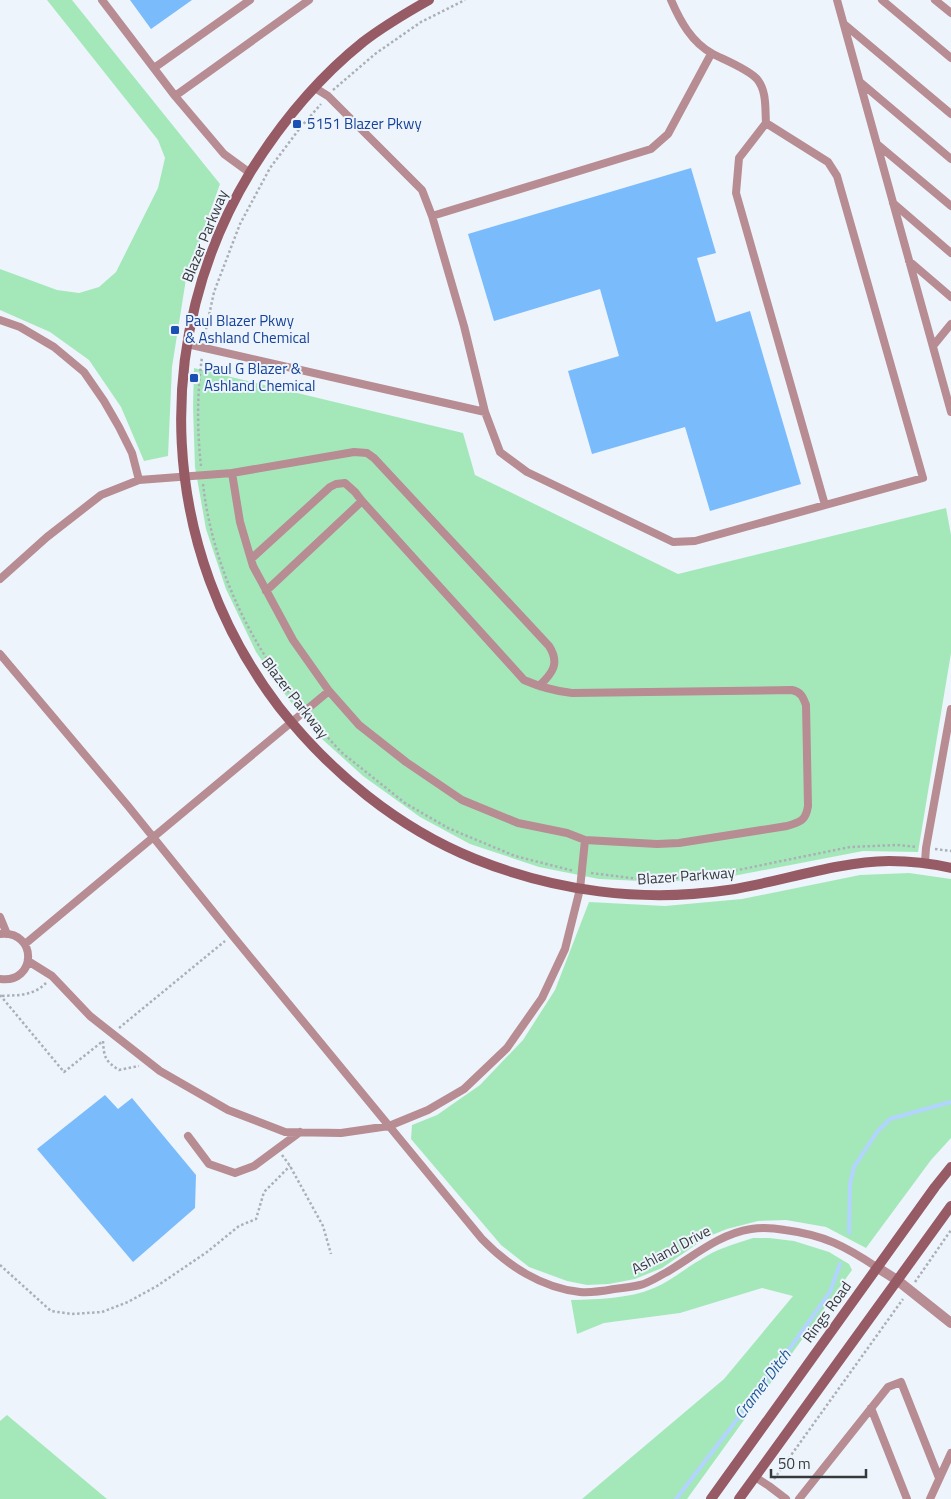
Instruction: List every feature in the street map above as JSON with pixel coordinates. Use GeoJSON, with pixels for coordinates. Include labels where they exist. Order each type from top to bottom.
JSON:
{"type":"FeatureCollection","features":[{"type":"Feature","properties":{"kind":"street","name":"Blazer Parkway"},"geometry":{"type":"LineString","coordinates":[[426,1],[362,43],[327,74],[287,118],[262,153],[227,213],[203,274],[193,312],[182,377],[181,422],[182,450],[190,508],[203,561],[217,597],[252,668],[266,690],[292,723],[323,757],[379,805],[424,833],[473,858],[543,881],[580,889],[650,896],[726,890],[854,864],[886,861],[925,862],[951,868]]}},
{"type":"Feature","properties":{"kind":"street","name":"Rings Road"},"geometry":{"type":"LineString","coordinates":[[711,1499],[929,1195],[951,1168]]}},
{"type":"Feature","properties":{"kind":"street"},"geometry":{"type":"LineString","coordinates":[[739,1499],[951,1206]]}},
{"type":"Feature","properties":{"kind":"street"},"geometry":{"type":"LineString","coordinates":[[878,1268],[897,1280],[951,1323]]}},
{"type":"Feature","properties":{"kind":"lane"},"geometry":{"type":"LineString","coordinates":[[102,0],[175,96],[224,154],[250,173]]}},
{"type":"Feature","properties":{"kind":"lane"},"geometry":{"type":"LineString","coordinates":[[154,68],[250,0]]}},
{"type":"Feature","properties":{"kind":"lane"},"geometry":{"type":"LineString","coordinates":[[175,96],[310,0]]}},
{"type":"Feature","properties":{"kind":"lane"},"geometry":{"type":"LineString","coordinates":[[671,0],[680,20],[693,39],[711,54],[730,61],[756,78],[764,91],[766,123],[740,158],[736,193],[826,505]]}},
{"type":"Feature","properties":{"kind":"lane"},"geometry":{"type":"LineString","coordinates":[[837,0],[933,346],[948,390],[951,412]]}},
{"type":"Feature","properties":{"kind":"lane"},"geometry":{"type":"LineString","coordinates":[[882,0],[951,58]]}},
{"type":"Feature","properties":{"kind":"lane"},"geometry":{"type":"LineString","coordinates":[[935,0],[951,13]]}},
{"type":"Feature","properties":{"kind":"lane"},"geometry":{"type":"LineString","coordinates":[[844,24],[951,114]]}},
{"type":"Feature","properties":{"kind":"lane"},"geometry":{"type":"LineString","coordinates":[[432,216],[651,149],[668,134],[711,54]]}},
{"type":"Feature","properties":{"kind":"lane"},"geometry":{"type":"LineString","coordinates":[[860,82],[951,159]]}},
{"type":"Feature","properties":{"kind":"lane"},"geometry":{"type":"LineString","coordinates":[[315,88],[328,96],[422,190],[432,216],[464,326],[485,412],[500,452],[526,472],[673,542],[695,541],[923,478],[837,176],[828,162],[766,123]]}},
{"type":"Feature","properties":{"kind":"lane"},"geometry":{"type":"LineString","coordinates":[[877,144],[951,206]]}},
{"type":"Feature","properties":{"kind":"lane"},"geometry":{"type":"LineString","coordinates":[[893,203],[951,253]]}},
{"type":"Feature","properties":{"kind":"lane"},"geometry":{"type":"LineString","coordinates":[[909,261],[951,297]]}},
{"type":"Feature","properties":{"kind":"lane"},"geometry":{"type":"LineString","coordinates":[[0,320],[20,327],[54,347],[84,372],[120,427],[132,453],[139,480]]}},
{"type":"Feature","properties":{"kind":"lane"},"geometry":{"type":"LineString","coordinates":[[933,346],[951,324]]}},
{"type":"Feature","properties":{"kind":"lane"},"geometry":{"type":"LineString","coordinates":[[187,344],[485,412]]}},
{"type":"Feature","properties":{"kind":"lane"},"geometry":{"type":"LineString","coordinates":[[0,579],[47,537],[101,495],[139,480],[232,473],[354,452],[367,453],[374,458],[549,646],[555,655],[554,664],[549,676],[539,686]]}},
{"type":"Feature","properties":{"kind":"lane"},"geometry":{"type":"LineString","coordinates":[[232,473],[240,522],[253,566],[293,640],[329,692],[360,726],[406,762],[462,800],[518,823],[567,833],[586,840],[657,844],[679,844],[787,826],[801,821],[806,816],[808,806],[806,705],[798,691],[572,693],[539,686],[524,680],[345,483],[336,484],[330,488],[251,559]]}},
{"type":"Feature","properties":{"kind":"lane"},"geometry":{"type":"LineString","coordinates":[[266,591],[362,501]]}},
{"type":"Feature","properties":{"kind":"lane","name":"Ashland Drive"},"geometry":{"type":"LineString","coordinates":[[0,654],[124,800],[232,935],[496,1254],[536,1280],[580,1292],[602,1291],[642,1285],[731,1234],[752,1229],[772,1228],[801,1232],[829,1240],[852,1251],[878,1268]]}},
{"type":"Feature","properties":{"kind":"lane"},"geometry":{"type":"LineString","coordinates":[[25,944],[329,692]]}},
{"type":"Feature","properties":{"kind":"lane"},"geometry":{"type":"LineString","coordinates":[[925,862],[951,709]]}},
{"type":"Feature","properties":{"kind":"lane"},"geometry":{"type":"LineString","coordinates":[[28,961],[52,976],[90,1016],[160,1071],[228,1110],[285,1132],[341,1133],[390,1126],[428,1110],[464,1089],[507,1048],[542,998],[565,949],[580,889],[586,840]]}},
{"type":"Feature","properties":{"kind":"lane"},"geometry":{"type":"LineString","coordinates":[[0,917],[4,934],[15,935],[25,944],[29,954],[26,968],[21,974],[8,980],[0,979]]}},
{"type":"Feature","properties":{"kind":"lane"},"geometry":{"type":"LineString","coordinates":[[188,1136],[209,1164],[234,1174],[254,1166],[300,1132]]}},
{"type":"Feature","properties":{"kind":"lane"},"geometry":{"type":"LineString","coordinates":[[799,1499],[888,1387],[901,1382],[939,1478]]}},
{"type":"Feature","properties":{"kind":"lane"},"geometry":{"type":"LineString","coordinates":[[871,1408],[907,1499]]}},
{"type":"Feature","properties":{"kind":"lane"},"geometry":{"type":"LineString","coordinates":[[930,1499],[951,1453]]}},
{"type":"Feature","properties":{"kind":"lane"},"geometry":{"type":"LineString","coordinates":[[755,1477],[786,1499]]}},
{"type":"Feature","properties":{"kind":"path"},"geometry":{"type":"LineString","coordinates":[[1,995],[64,1072],[113,1034],[119,1027],[232,935]]}},
{"type":"Feature","properties":{"kind":"path"},"geometry":{"type":"LineString","coordinates":[[1,995],[23,995],[39,990],[52,976]]}},
{"type":"Feature","properties":{"kind":"path"},"geometry":{"type":"LineString","coordinates":[[103,1041],[104,1054],[108,1064],[119,1070],[138,1066],[146,1071]]}},
{"type":"Feature","properties":{"kind":"path"},"geometry":{"type":"LineString","coordinates":[[277,1149],[290,1166],[323,1226],[331,1254]]}},
{"type":"Feature","properties":{"kind":"path"},"geometry":{"type":"LineString","coordinates":[[0,1265],[51,1311],[72,1314],[102,1312],[128,1302],[157,1286],[207,1252],[239,1226],[256,1219],[264,1192],[290,1166]]}},
{"type":"Feature","properties":{"kind":"path"},"geometry":{"type":"LineString","coordinates":[[769,1486],[951,1230]]}},
{"type":"Feature","properties":{"kind":"green space"},"geometry":{"type":"Polygon","coordinates":[[[47,0],[72,0],[220,184],[186,279],[172,367],[168,456],[144,461],[121,407],[89,360],[50,332],[0,310],[0,269],[57,290],[79,293],[99,287],[116,272],[158,188],[165,158],[158,140],[47,0]]]}},
{"type":"Feature","properties":{"kind":"green space"},"geometry":{"type":"Polygon","coordinates":[[[194,368],[463,433],[475,475],[678,574],[946,508],[951,535],[951,653],[918,852],[863,851],[728,877],[661,882],[599,879],[539,867],[470,844],[420,817],[363,776],[322,739],[289,700],[256,652],[226,589],[206,529],[195,467],[194,368]]]}},
{"type":"Feature","properties":{"kind":"green space"},"geometry":{"type":"Polygon","coordinates":[[[909,873],[951,879],[951,1138],[931,1160],[866,1248],[826,1227],[786,1220],[758,1221],[727,1229],[707,1237],[662,1268],[635,1279],[609,1284],[587,1285],[567,1281],[529,1267],[501,1245],[411,1139],[412,1125],[437,1115],[480,1085],[523,1040],[555,990],[589,902],[665,906],[742,899],[860,875],[909,873]]]}},
{"type":"Feature","properties":{"kind":"green space"},"geometry":{"type":"Polygon","coordinates":[[[753,1238],[794,1241],[829,1252],[849,1264],[852,1270],[687,1499],[582,1499],[724,1379],[793,1296],[762,1288],[680,1313],[604,1323],[577,1334],[571,1300],[613,1298],[644,1292],[666,1282],[712,1253],[753,1238]]]}},
{"type":"Feature","properties":{"kind":"green space"},"geometry":{"type":"Polygon","coordinates":[[[7,1415],[107,1499],[0,1499],[0,1421],[7,1415]]]}},
{"type":"Feature","properties":{"kind":"building"},"geometry":{"type":"Polygon","coordinates":[[[130,0],[192,0],[151,29],[130,0]]]}},
{"type":"Feature","properties":{"kind":"building"},"geometry":{"type":"Polygon","coordinates":[[[691,168],[716,253],[697,258],[716,322],[750,311],[801,484],[710,511],[685,427],[592,454],[568,371],[619,356],[600,289],[494,321],[468,234],[691,168]]]}},
{"type":"Feature","properties":{"kind":"building"},"geometry":{"type":"Polygon","coordinates":[[[105,1095],[118,1109],[132,1098],[196,1175],[195,1208],[133,1262],[37,1149],[105,1095]]]}},
{"type":"Feature","properties":{"kind":"waterway","name":"Cramer Ditch"},"geometry":{"type":"LineString","coordinates":[[849,1233],[850,1184],[854,1167],[877,1132],[890,1119],[951,1102]]}},
{"type":"Feature","properties":{"kind":"waterway","name":"Cramer Ditch"},"geometry":{"type":"LineString","coordinates":[[676,1499],[768,1379],[830,1292],[840,1264]]}},
{"type":"Feature","properties":{"kind":"place","name":"5151 Blazer Pkwy"},"geometry":{"type":"Point","coordinates":[297,124]}},
{"type":"Feature","properties":{"kind":"place","name":"Paul Blazer Pkwy & Ashland Chemical"},"geometry":{"type":"Point","coordinates":[175,330]}},
{"type":"Feature","properties":{"kind":"place","name":"Paul G Blazer & Ashland Chemical"},"geometry":{"type":"Point","coordinates":[194,378]}}]}
